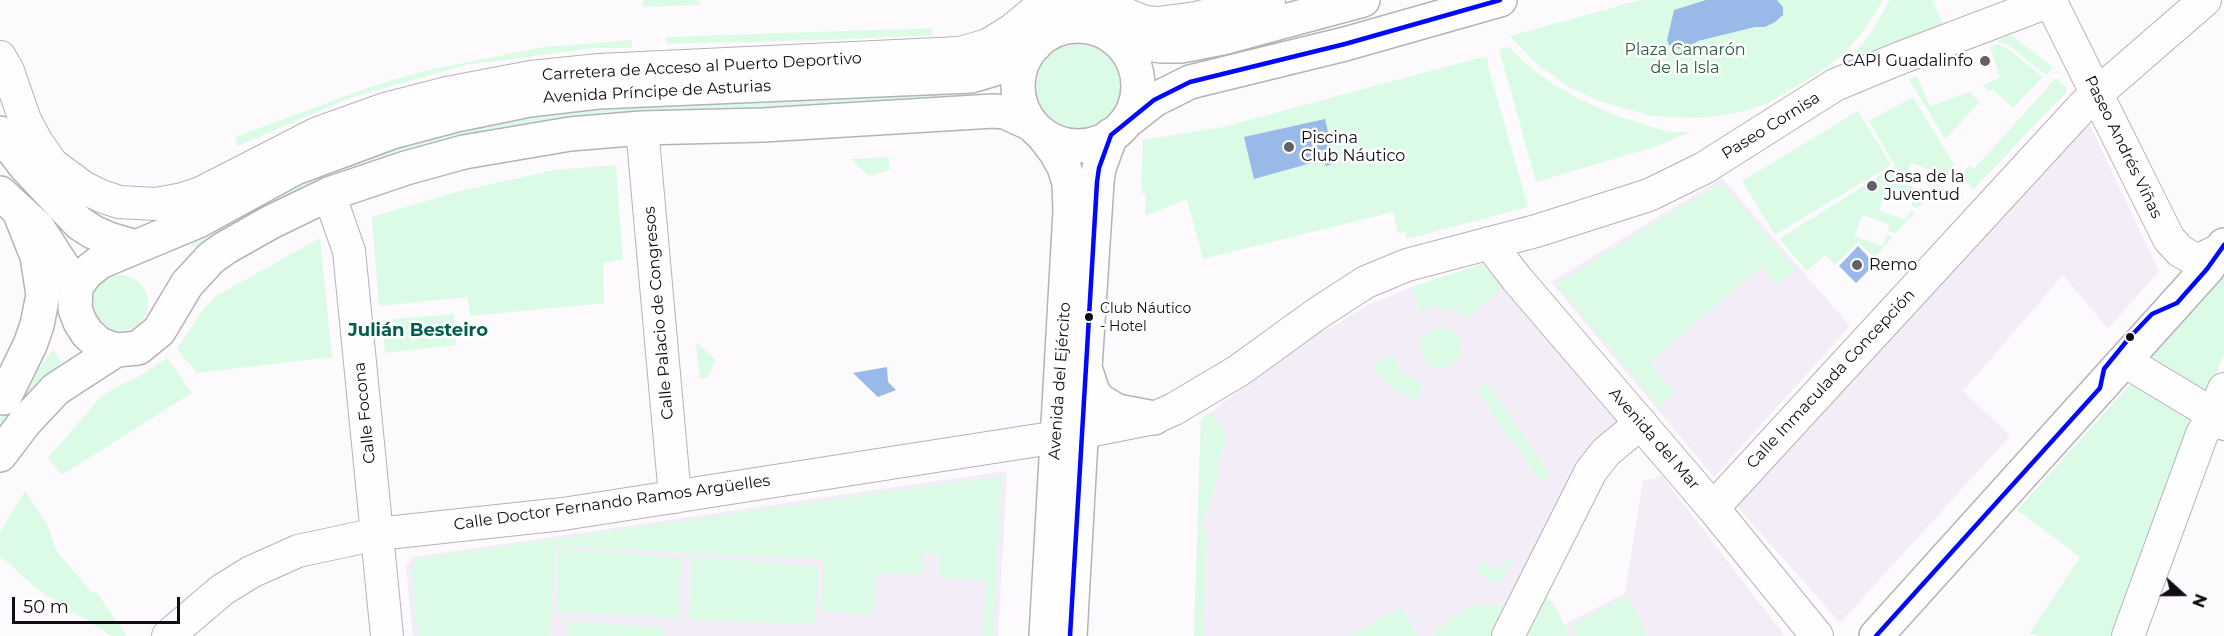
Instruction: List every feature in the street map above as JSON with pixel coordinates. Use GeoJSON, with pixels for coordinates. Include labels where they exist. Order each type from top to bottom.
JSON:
{"type":"FeatureCollection","features":[{"type":"Feature","properties":{"kind":"main road"},"geometry":{"type":"LineString","coordinates":[[1037,129],[1024,112],[1019,98],[1020,69],[1026,56],[1035,45],[1059,29],[1088,27],[1137,43],[1181,46],[1222,38],[1364,0]]}},
{"type":"Feature","properties":{"kind":"main road"},"geometry":{"type":"LineString","coordinates":[[8,200],[38,228],[76,295],[75,309],[87,333],[99,344],[116,350],[138,348],[159,331],[187,284],[211,258],[271,222],[329,194],[405,168],[464,152],[570,134],[642,128],[763,125],[993,111],[1005,112],[1054,141],[1083,146],[1096,143],[1118,129],[1154,100],[1190,82],[1345,44],[1500,0]]}},
{"type":"Feature","properties":{"kind":"main road"},"geometry":{"type":"LineString","coordinates":[[1101,31],[1123,47],[1136,71],[1137,98],[1118,129]]}},
{"type":"Feature","properties":{"kind":"main road","name":"Avenida Príncipe de Asturias"},"geometry":{"type":"LineString","coordinates":[[2,401],[76,295],[86,273],[100,262],[198,221],[295,168],[392,132],[456,115],[529,100],[598,92],[971,76],[998,68],[1035,45]]}},
{"type":"Feature","properties":{"kind":"main road","name":"Avenida del Ejército"},"geometry":{"type":"LineString","coordinates":[[1037,129],[1055,151],[1064,167],[1069,183],[1070,636]]}},
{"type":"Feature","properties":{"kind":"main road","name":"Avenida del Ejército"},"geometry":{"type":"LineString","coordinates":[[1046,636],[1070,434],[1084,368],[1097,182],[1100,168],[1118,129]]}},
{"type":"Feature","properties":{"kind":"main road"},"geometry":{"type":"LineString","coordinates":[[0,133],[26,167],[80,223],[101,236],[136,247]]}},
{"type":"Feature","properties":{"kind":"main road"},"geometry":{"type":"LineString","coordinates":[[2,401],[30,345],[43,295],[37,256],[8,200]]}},
{"type":"Feature","properties":{"kind":"main road"},"geometry":{"type":"LineString","coordinates":[[1876,636],[2207,269],[2222,247]]}},
{"type":"Feature","properties":{"kind":"main road"},"geometry":{"type":"LineString","coordinates":[[0,455],[25,422],[56,389],[116,350]]}},
{"type":"Feature","properties":{"kind":"main road"},"geometry":{"type":"LineString","coordinates":[[1084,368],[1094,395],[1102,402],[1117,411],[1154,418]]}},
{"type":"Feature","properties":{"kind":"street","name":"Carretera de Acceso al Puerto Deportivo"},"geometry":{"type":"LineString","coordinates":[[0,57],[8,71],[25,120],[52,164],[82,187],[101,196],[119,202],[156,204],[183,200],[201,193],[318,133],[385,109],[447,93],[531,76],[599,70],[960,52],[988,45],[1012,30],[1035,11],[1066,2],[1098,3],[1145,21],[1158,23],[1196,18],[1269,0]]}},
{"type":"Feature","properties":{"kind":"street","name":"Paseo Andrés Viñas"},"geometry":{"type":"LineString","coordinates":[[2050,0],[2169,238],[2180,251],[2194,259],[2203,258],[2222,247]]}},
{"type":"Feature","properties":{"kind":"street","name":"Paseo Cornisa"},"geometry":{"type":"LineString","coordinates":[[1154,418],[1174,410],[1229,376],[1366,282],[1407,265],[1547,228],[1649,195],[1704,168],[1835,85],[2050,0]]}},
{"type":"Feature","properties":{"kind":"street","name":"Calle Inmaculada Concepción"},"geometry":{"type":"LineString","coordinates":[[1713,508],[2085,104],[2205,0]]}},
{"type":"Feature","properties":{"kind":"street","name":"Calle Palacio de Congresos"},"geometry":{"type":"LineString","coordinates":[[642,128],[675,497]]}},
{"type":"Feature","properties":{"kind":"street","name":"Calle Focona"},"geometry":{"type":"LineString","coordinates":[[329,194],[349,251],[387,636]]}},
{"type":"Feature","properties":{"kind":"street","name":"Avenida del Mar"},"geometry":{"type":"LineString","coordinates":[[1489,243],[1517,279],[1713,508],[1817,636]]}},
{"type":"Feature","properties":{"kind":"street"},"geometry":{"type":"LineString","coordinates":[[2122,363],[2133,366],[2220,409],[2197,448],[2128,636]]}},
{"type":"Feature","properties":{"kind":"street","name":"Calle Doctor Fernando Ramos Argüelles"},"geometry":{"type":"LineString","coordinates":[[168,636],[207,601],[250,572],[298,551],[377,534],[562,514],[1070,434],[1154,418]]}},
{"type":"Feature","properties":{"kind":"street"},"geometry":{"type":"LineString","coordinates":[[1508,636],[1591,471],[1606,452],[1641,423]]}},
{"type":"Feature","properties":{"kind":"shaded area"},"geometry":{"type":"Polygon","coordinates":[[[2086,117],[2159,271],[2108,329],[2063,275],[1963,391],[2010,436],[1840,623],[1736,505],[2086,117]]]}},
{"type":"Feature","properties":{"kind":"shaded area"},"geometry":{"type":"Polygon","coordinates":[[[1722,178],[1850,326],[1714,477],[1551,282],[1722,178]]]}},
{"type":"Feature","properties":{"kind":"shaded area"},"geometry":{"type":"Polygon","coordinates":[[[1482,264],[1621,424],[1498,636],[1194,636],[1201,419],[1320,332],[1335,326],[1362,308],[1412,287],[1482,264]]]}},
{"type":"Feature","properties":{"kind":"shaded area"},"geometry":{"type":"Polygon","coordinates":[[[1007,471],[998,636],[413,636],[406,567],[413,557],[1007,471]]]}},
{"type":"Feature","properties":{"kind":"shaded area"},"geometry":{"type":"Polygon","coordinates":[[[1661,475],[1785,636],[1570,636],[1564,625],[1625,593],[1643,480],[1661,475]]]}},
{"type":"Feature","properties":{"kind":"green space"},"geometry":{"type":"Polygon","coordinates":[[[643,0],[699,0],[700,5],[643,7],[643,0]]]}},
{"type":"Feature","properties":{"kind":"green space","name":"Plaza Camarón de la Isla"},"geometry":{"type":"Polygon","coordinates":[[[1640,0],[1883,0],[1864,30],[1845,53],[1820,72],[1770,102],[1721,116],[1696,118],[1651,116],[1599,101],[1569,87],[1538,65],[1510,36],[1640,0]]]}},
{"type":"Feature","properties":{"kind":"green space"},"geometry":{"type":"Polygon","coordinates":[[[1890,0],[1932,0],[1944,25],[1861,59],[1855,52],[1869,36],[1890,0]]]}},
{"type":"Feature","properties":{"kind":"green space"},"geometry":{"type":"Polygon","coordinates":[[[932,28],[932,35],[825,40],[667,44],[666,37],[932,28]]]}},
{"type":"Feature","properties":{"kind":"green space"},"geometry":{"type":"Polygon","coordinates":[[[2007,35],[2013,36],[2053,67],[2046,75],[2008,45],[1997,42],[2007,35]]]}},
{"type":"Feature","properties":{"kind":"green space"},"geometry":{"type":"Polygon","coordinates":[[[632,40],[632,48],[595,48],[466,65],[350,98],[238,146],[235,137],[367,88],[424,71],[543,47],[632,40]]]}},
{"type":"Feature","properties":{"kind":"green space"},"geometry":{"type":"Polygon","coordinates":[[[1070,44],[1086,44],[1109,56],[1118,70],[1121,87],[1118,104],[1109,118],[1086,130],[1070,130],[1054,123],[1042,111],[1035,95],[1035,79],[1042,63],[1054,51],[1070,44]]]}},
{"type":"Feature","properties":{"kind":"green space"},"geometry":{"type":"Polygon","coordinates":[[[1997,44],[2007,48],[2043,77],[2013,108],[1993,89],[1989,92],[1982,85],[2000,78],[1990,47],[1997,44]]]}},
{"type":"Feature","properties":{"kind":"green space"},"geometry":{"type":"Polygon","coordinates":[[[1509,47],[1548,81],[1575,97],[1614,115],[1652,127],[1670,132],[1691,132],[1654,147],[1536,182],[1499,49],[1509,47]]]}},
{"type":"Feature","properties":{"kind":"green space"},"geometry":{"type":"Polygon","coordinates":[[[1482,57],[1488,59],[1488,66],[1528,207],[1407,239],[1405,232],[1398,233],[1393,212],[1203,259],[1187,199],[1145,216],[1146,194],[1141,193],[1143,140],[1223,127],[1482,57]]]}},
{"type":"Feature","properties":{"kind":"green space"},"geometry":{"type":"Polygon","coordinates":[[[1917,76],[1930,106],[1969,92],[1980,102],[1945,139],[1909,79],[1917,76]]]}},
{"type":"Feature","properties":{"kind":"green space"},"geometry":{"type":"Polygon","coordinates":[[[2056,78],[2067,88],[2066,92],[1974,189],[1960,175],[1969,166],[1974,169],[2056,78]]]}},
{"type":"Feature","properties":{"kind":"green space"},"geometry":{"type":"Polygon","coordinates":[[[940,90],[941,101],[671,112],[266,206],[266,201],[305,181],[398,145],[542,113],[615,104],[940,90]]]}},
{"type":"Feature","properties":{"kind":"green space"},"geometry":{"type":"Polygon","coordinates":[[[1913,97],[1955,166],[1942,180],[1936,178],[1938,173],[1911,163],[1903,184],[1930,192],[1935,183],[1940,185],[1918,208],[1911,206],[1914,198],[1887,189],[1879,211],[1906,220],[1910,211],[1915,212],[1896,233],[1888,231],[1890,225],[1863,215],[1854,236],[1882,246],[1887,235],[1893,236],[1875,258],[1858,242],[1835,265],[1825,255],[1807,271],[1779,239],[1895,166],[1869,121],[1913,97]]]}},
{"type":"Feature","properties":{"kind":"green space"},"geometry":{"type":"Polygon","coordinates":[[[1858,111],[1891,165],[1775,235],[1742,181],[1858,111]]]}},
{"type":"Feature","properties":{"kind":"green space"},"geometry":{"type":"Polygon","coordinates":[[[889,157],[889,170],[869,176],[851,159],[889,157]]]}},
{"type":"Feature","properties":{"kind":"green space"},"geometry":{"type":"Polygon","coordinates":[[[616,165],[623,260],[603,263],[604,303],[470,316],[468,297],[379,306],[372,217],[456,192],[554,170],[616,165]]]}},
{"type":"Feature","properties":{"kind":"green space"},"geometry":{"type":"Polygon","coordinates":[[[1721,182],[1796,270],[1777,285],[1761,267],[1650,362],[1675,394],[1659,407],[1556,284],[1721,182]]]}},
{"type":"Feature","properties":{"kind":"green space"},"geometry":{"type":"Polygon","coordinates":[[[251,206],[256,217],[200,248],[192,246],[192,241],[251,206]]]}},
{"type":"Feature","properties":{"kind":"green space"},"geometry":{"type":"Polygon","coordinates":[[[320,238],[332,357],[197,373],[177,349],[203,310],[216,296],[320,238]]]}},
{"type":"Feature","properties":{"kind":"green space"},"geometry":{"type":"Polygon","coordinates":[[[1482,264],[1502,287],[1468,318],[1455,311],[1436,306],[1420,312],[1412,287],[1482,264]]]}},
{"type":"Feature","properties":{"kind":"green space"},"geometry":{"type":"Polygon","coordinates":[[[2224,271],[2224,353],[2211,390],[2212,397],[2141,352],[2224,271]]]}},
{"type":"Feature","properties":{"kind":"green space"},"geometry":{"type":"Polygon","coordinates":[[[115,275],[125,275],[140,283],[146,292],[148,303],[146,314],[140,323],[125,331],[115,331],[104,326],[97,319],[92,308],[92,298],[97,287],[104,280],[115,275]]]}},
{"type":"Feature","properties":{"kind":"green space"},"geometry":{"type":"Polygon","coordinates":[[[454,314],[456,345],[385,353],[383,320],[454,314]]]}},
{"type":"Feature","properties":{"kind":"green space"},"geometry":{"type":"Polygon","coordinates":[[[1441,328],[1449,329],[1455,334],[1460,340],[1460,356],[1455,362],[1449,367],[1441,368],[1433,367],[1427,362],[1422,356],[1421,348],[1422,340],[1427,334],[1433,329],[1441,328]]]}},
{"type":"Feature","properties":{"kind":"green space"},"geometry":{"type":"Polygon","coordinates":[[[696,342],[716,360],[707,378],[700,379],[696,342]]]}},
{"type":"Feature","properties":{"kind":"green space"},"geometry":{"type":"Polygon","coordinates":[[[53,350],[62,362],[42,384],[0,440],[0,419],[53,350]]]}},
{"type":"Feature","properties":{"kind":"green space"},"geometry":{"type":"Polygon","coordinates":[[[1392,354],[1402,372],[1423,384],[1417,401],[1392,388],[1376,372],[1373,363],[1392,354]]]}},
{"type":"Feature","properties":{"kind":"green space"},"geometry":{"type":"Polygon","coordinates":[[[167,358],[192,393],[62,475],[48,458],[99,399],[110,390],[140,376],[167,358]]]}},
{"type":"Feature","properties":{"kind":"green space"},"geometry":{"type":"Polygon","coordinates":[[[2134,380],[2195,417],[2119,636],[2040,636],[2030,633],[2080,557],[2017,510],[2134,380]]]}},
{"type":"Feature","properties":{"kind":"green space"},"geometry":{"type":"Polygon","coordinates":[[[1487,383],[1550,475],[1541,481],[1477,391],[1487,383]]]}},
{"type":"Feature","properties":{"kind":"green space"},"geometry":{"type":"Polygon","coordinates":[[[1211,412],[1227,436],[1216,469],[1220,470],[1201,529],[1207,532],[1203,636],[1194,636],[1201,419],[1211,412]]]}},
{"type":"Feature","properties":{"kind":"green space"},"geometry":{"type":"Polygon","coordinates":[[[1002,476],[993,636],[983,636],[986,580],[938,577],[940,554],[923,553],[922,574],[875,573],[874,615],[821,611],[824,559],[556,547],[550,636],[418,636],[411,569],[419,558],[1002,476]]]}},
{"type":"Feature","properties":{"kind":"green space"},"geometry":{"type":"Polygon","coordinates":[[[25,491],[48,526],[56,550],[91,592],[97,593],[127,636],[112,636],[37,589],[0,556],[0,532],[25,491]]]}},
{"type":"Feature","properties":{"kind":"green space"},"geometry":{"type":"Polygon","coordinates":[[[559,549],[681,558],[679,618],[556,612],[559,549]]]}},
{"type":"Feature","properties":{"kind":"green space"},"geometry":{"type":"Polygon","coordinates":[[[692,556],[819,567],[814,625],[689,619],[692,556]]]}},
{"type":"Feature","properties":{"kind":"green space"},"geometry":{"type":"Polygon","coordinates":[[[1514,557],[1499,585],[1477,573],[1481,561],[1499,569],[1502,568],[1507,558],[1514,557]]]}},
{"type":"Feature","properties":{"kind":"green space"},"geometry":{"type":"Polygon","coordinates":[[[1628,595],[1647,636],[1577,636],[1572,625],[1628,595]]]}},
{"type":"Feature","properties":{"kind":"green space"},"geometry":{"type":"Polygon","coordinates":[[[1547,596],[1556,608],[1570,636],[1527,636],[1547,596]]]}},
{"type":"Feature","properties":{"kind":"green space"},"geometry":{"type":"Polygon","coordinates":[[[1498,605],[1511,610],[1498,636],[1435,636],[1434,632],[1468,607],[1498,605]]]}},
{"type":"Feature","properties":{"kind":"green space"},"geometry":{"type":"Polygon","coordinates":[[[1402,607],[1418,636],[1348,636],[1402,607]]]}},
{"type":"Feature","properties":{"kind":"green space"},"geometry":{"type":"Polygon","coordinates":[[[569,622],[665,627],[664,636],[568,636],[569,622]]]}},
{"type":"Feature","properties":{"kind":"water"},"geometry":{"type":"Polygon","coordinates":[[[1706,0],[1777,0],[1783,7],[1783,15],[1765,27],[1755,27],[1698,41],[1692,46],[1679,49],[1669,45],[1667,40],[1674,10],[1706,0]]]}},
{"type":"Feature","properties":{"kind":"water","name":"Piscina Club Náutico"},"geometry":{"type":"Polygon","coordinates":[[[1325,119],[1334,157],[1332,164],[1326,166],[1322,160],[1254,179],[1244,137],[1325,119]]]}},
{"type":"Feature","properties":{"kind":"water","name":"Remo"},"geometry":{"type":"Polygon","coordinates":[[[1858,246],[1875,264],[1856,283],[1839,266],[1858,246]]]}},
{"type":"Feature","properties":{"kind":"water"},"geometry":{"type":"Polygon","coordinates":[[[887,367],[888,382],[896,390],[878,397],[853,373],[887,367]]]}},
{"type":"Feature","properties":{"kind":"transit line"},"geometry":{"type":"LineString","coordinates":[[1070,636],[1097,182],[1099,168],[1111,135],[1154,100],[1190,82],[1345,44],[1500,0]]}},
{"type":"Feature","properties":{"kind":"transit line"},"geometry":{"type":"LineString","coordinates":[[1876,636],[2100,388],[2104,369],[2130,337],[2152,314],[2177,303],[2207,269],[2224,245]]}},
{"type":"Feature","properties":{"kind":"place","name":"CAPI Guadalinfo"},"geometry":{"type":"Point","coordinates":[1985,61]}},
{"type":"Feature","properties":{"kind":"place","name":"Piscina Club Náutico"},"geometry":{"type":"Point","coordinates":[1289,147]}},
{"type":"Feature","properties":{"kind":"place","name":"Casa de la Juventud"},"geometry":{"type":"Point","coordinates":[1872,186]}},
{"type":"Feature","properties":{"kind":"place","name":"Remo"},"geometry":{"type":"Point","coordinates":[1857,265]}},
{"type":"Feature","properties":{"kind":"place","name":"Club Náutico - Hotel"},"geometry":{"type":"Point","coordinates":[1089,317]}},
{"type":"Feature","properties":{"kind":"district","name":"Julián Besteiro"},"geometry":{"type":"Point","coordinates":[418,331]}}]}
